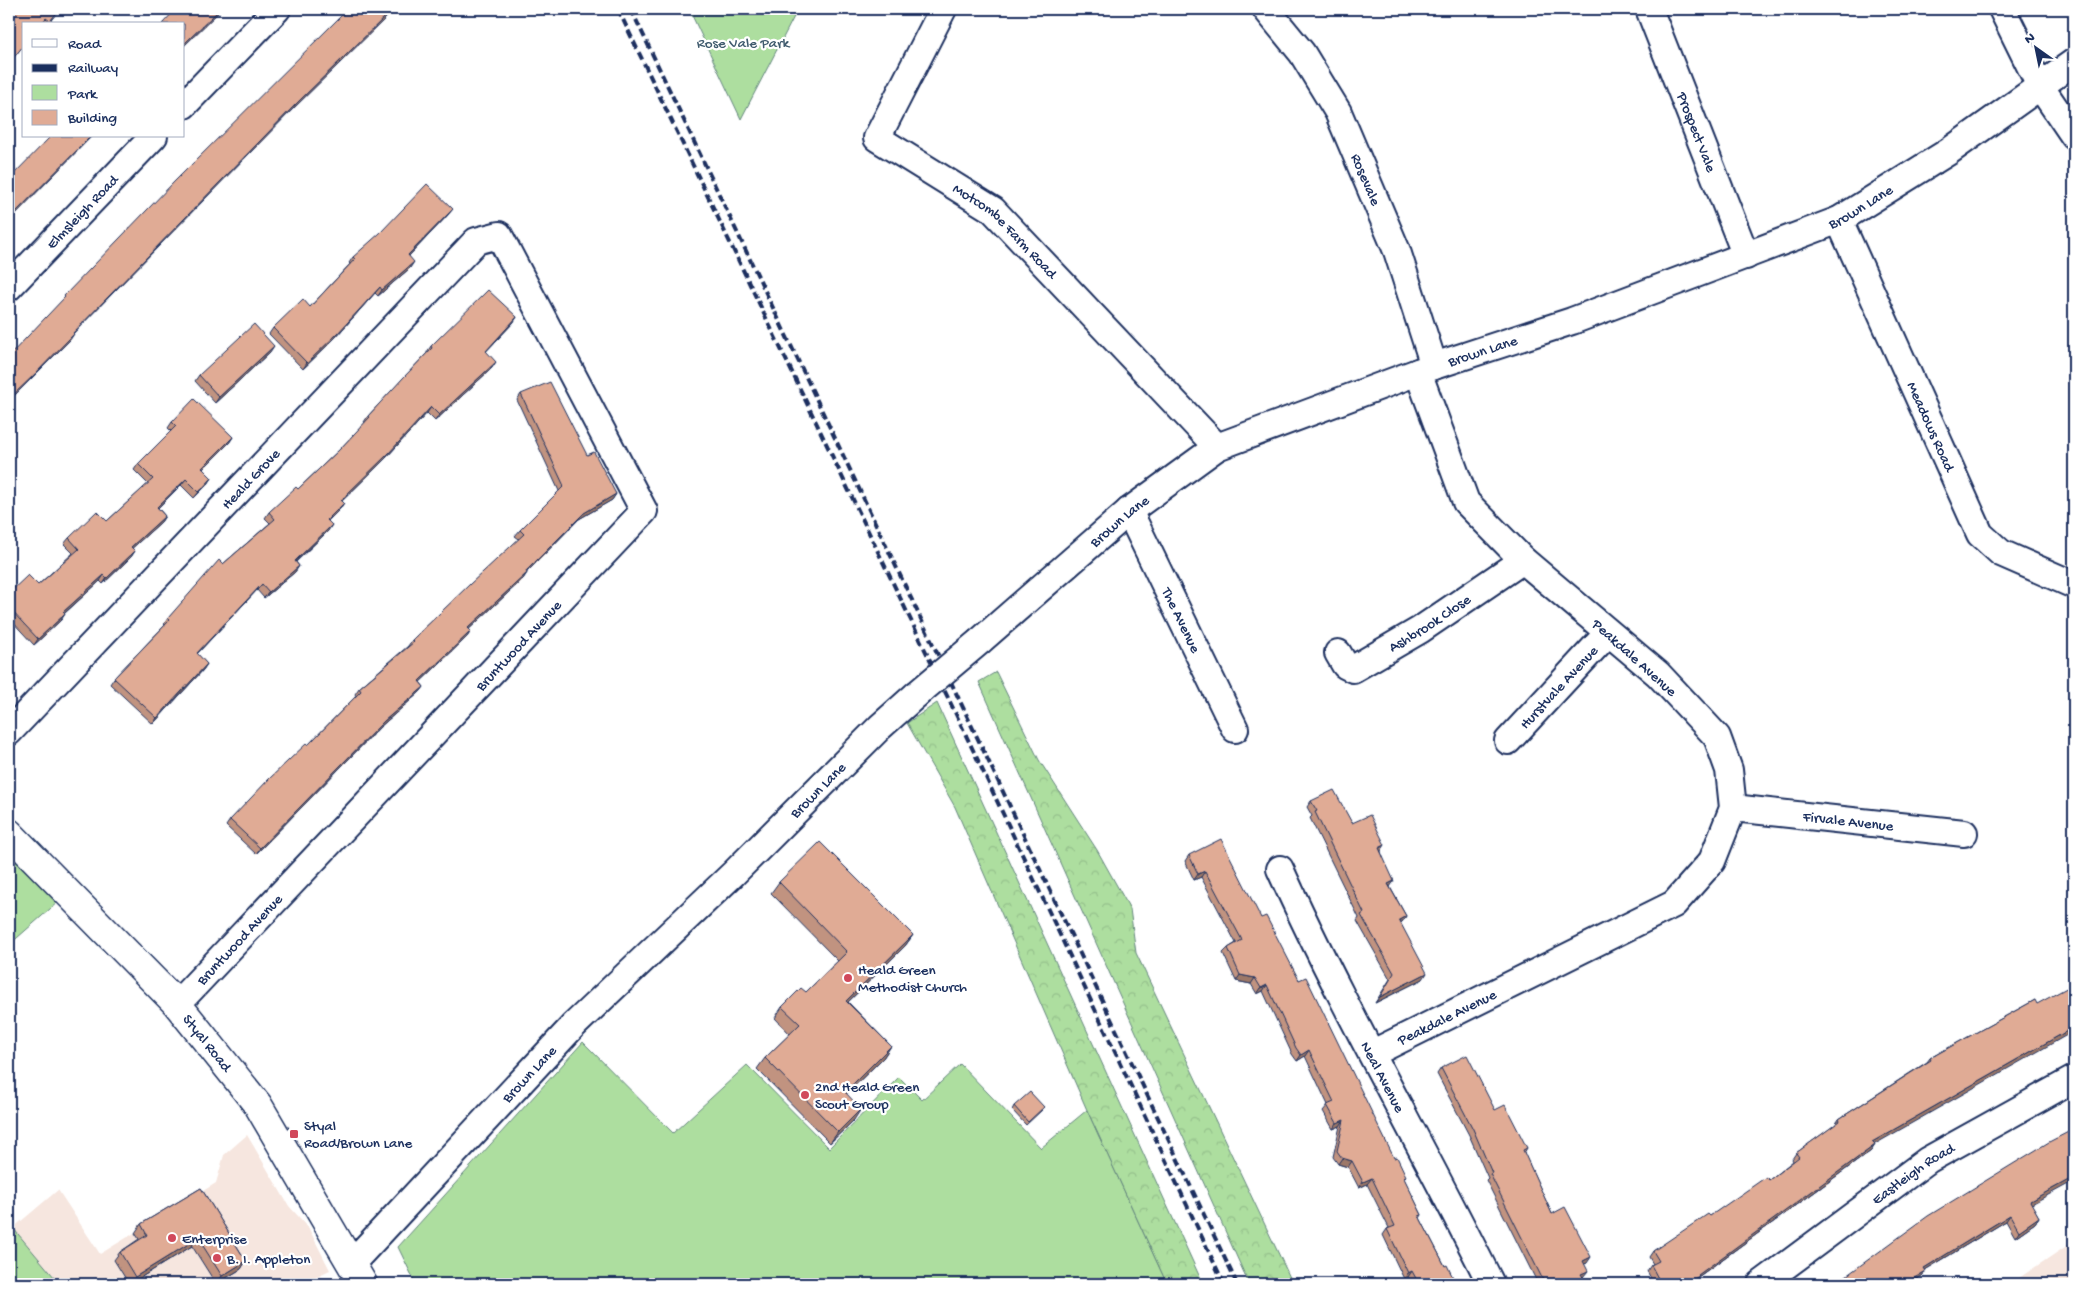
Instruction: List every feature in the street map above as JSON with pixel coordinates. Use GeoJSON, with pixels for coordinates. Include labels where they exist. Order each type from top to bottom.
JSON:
{"type":"FeatureCollection","features":[{"type":"Feature","properties":{"kind":"main road","name":"Styal Road"},"geometry":{"type":"LineString","coordinates":[[9,833],[177,1004],[258,1105],[357,1274]]}},
{"type":"Feature","properties":{"kind":"street"},"geometry":{"type":"LineString","coordinates":[[185,104],[277,9]]}},
{"type":"Feature","properties":{"kind":"street","name":"Motcombe Farm Road"},"geometry":{"type":"LineString","coordinates":[[942,9],[877,138],[993,210],[1217,447]]}},
{"type":"Feature","properties":{"kind":"street","name":"Rosevale"},"geometry":{"type":"LineString","coordinates":[[1266,9],[1302,53],[1338,112],[1397,251],[1426,369]]}},
{"type":"Feature","properties":{"kind":"street","name":"Prospect Vale"},"geometry":{"type":"LineString","coordinates":[[1649,9],[1746,256]]}},
{"type":"Feature","properties":{"kind":"street"},"geometry":{"type":"LineString","coordinates":[[2002,9],[2040,86],[2074,136]]}},
{"type":"Feature","properties":{"kind":"street","name":"Brown Lane"},"geometry":{"type":"LineString","coordinates":[[357,1274],[574,1025],[734,873],[880,727],[1129,511],[1217,447],[1426,369],[1572,321],[1839,220],[1948,152],[2074,62]]}},
{"type":"Feature","properties":{"kind":"street","name":"Elmsleigh Road"},"geometry":{"type":"LineString","coordinates":[[9,286],[152,138]]}},
{"type":"Feature","properties":{"kind":"street","name":"Meadows Road"},"geometry":{"type":"LineString","coordinates":[[1839,220],[1980,534],[2001,553],[2074,585]]}},
{"type":"Feature","properties":{"kind":"street","name":"Heald Grove"},"geometry":{"type":"LineString","coordinates":[[9,732],[476,242],[499,235]]}},
{"type":"Feature","properties":{"kind":"street","name":"Bruntwood Avenue"},"geometry":{"type":"LineString","coordinates":[[177,1004],[644,511],[499,235]]}},
{"type":"Feature","properties":{"kind":"street","name":"Peakdale Avenue"},"geometry":{"type":"LineString","coordinates":[[1373,1053],[1674,904],[1712,861],[1733,808],[1728,770],[1717,737],[1658,674],[1523,560],[1466,502],[1426,369]]}},
{"type":"Feature","properties":{"kind":"street","name":"The Avenue"},"geometry":{"type":"LineString","coordinates":[[1129,511],[1235,728]]}},
{"type":"Feature","properties":{"kind":"street","name":"Ashbrook Close"},"geometry":{"type":"LineString","coordinates":[[1338,653],[1344,666],[1353,669],[1420,630],[1523,560]]}},
{"type":"Feature","properties":{"kind":"street","name":"Hurstvale Avenue"},"geometry":{"type":"LineString","coordinates":[[1508,741],[1608,633]]}},
{"type":"Feature","properties":{"kind":"street","name":"Firvale Avenue"},"geometry":{"type":"LineString","coordinates":[[1733,808],[1964,833]]}},
{"type":"Feature","properties":{"kind":"street","name":"Neal Avenue"},"geometry":{"type":"LineString","coordinates":[[1280,869],[1316,949],[1373,1053],[1491,1284]]}},
{"type":"Feature","properties":{"kind":"street","name":"Eastleigh Road"},"geometry":{"type":"LineString","coordinates":[[1760,1284],[1928,1160],[2074,1079]]}},
{"type":"Feature","properties":{"kind":"shaded area"},"geometry":{"type":"Polygon","coordinates":[[[247,1135],[289,1206],[308,1227],[330,1270],[300,1284],[60,1284],[13,1228],[58,1190],[100,1254],[216,1183],[224,1155],[247,1135]]]}},
{"type":"Feature","properties":{"kind":"shaded area"},"geometry":{"type":"Polygon","coordinates":[[[2074,1241],[2074,1284],[2010,1284],[2019,1278],[2074,1241]]]}},
{"type":"Feature","properties":{"kind":"green space","name":"Rose Vale Park"},"geometry":{"type":"Polygon","coordinates":[[[689,9],[798,9],[741,119],[689,9]]]}},
{"type":"Feature","properties":{"kind":"green space"},"geometry":{"type":"Polygon","coordinates":[[[996,672],[1039,760],[1097,850],[1130,909],[1136,953],[1293,1284],[1249,1284],[979,682],[996,672]]]}},
{"type":"Feature","properties":{"kind":"green space"},"geometry":{"type":"Polygon","coordinates":[[[937,703],[1203,1284],[1167,1284],[1087,1110],[955,807],[907,723],[937,703]]]}},
{"type":"Feature","properties":{"kind":"green space"},"geometry":{"type":"Polygon","coordinates":[[[9,853],[58,902],[9,945],[9,853]]]}},
{"type":"Feature","properties":{"kind":"green space"},"geometry":{"type":"Polygon","coordinates":[[[583,1042],[673,1133],[747,1065],[829,1148],[899,1077],[922,1100],[960,1064],[1041,1148],[1087,1110],[1167,1284],[416,1284],[398,1247],[583,1042]]]}},
{"type":"Feature","properties":{"kind":"green space"},"geometry":{"type":"Polygon","coordinates":[[[9,1224],[13,1228],[60,1284],[9,1284],[9,1224]]]}},
{"type":"Feature","properties":{"kind":"building"},"geometry":{"type":"Polygon","coordinates":[[[15,9],[60,9],[50,21],[46,18],[43,22],[22,22],[22,47],[14,57],[9,53],[9,17],[15,9]]]}},
{"type":"Feature","properties":{"kind":"building"},"geometry":{"type":"Polygon","coordinates":[[[176,9],[220,9],[185,43],[185,22],[164,22],[176,9]]]}},
{"type":"Feature","properties":{"kind":"building"},"geometry":{"type":"Polygon","coordinates":[[[348,9],[388,9],[391,11],[298,102],[9,399],[9,356],[175,181],[348,9]]]}},
{"type":"Feature","properties":{"kind":"building"},"geometry":{"type":"Polygon","coordinates":[[[49,138],[89,138],[9,219],[9,179],[49,138]]]}},
{"type":"Feature","properties":{"kind":"building"},"geometry":{"type":"Polygon","coordinates":[[[427,184],[453,209],[408,255],[414,262],[382,290],[380,287],[338,333],[307,363],[273,328],[303,299],[310,307],[355,259],[353,257],[380,233],[427,184]]]}},
{"type":"Feature","properties":{"kind":"building"},"geometry":{"type":"Polygon","coordinates":[[[488,290],[517,317],[486,351],[496,362],[439,415],[431,407],[389,453],[341,500],[344,503],[327,520],[332,525],[295,561],[299,566],[269,592],[262,584],[197,653],[207,664],[157,718],[114,678],[170,620],[168,618],[219,560],[223,564],[275,519],[269,512],[296,487],[298,489],[339,450],[432,348],[431,346],[488,290]]]}},
{"type":"Feature","properties":{"kind":"building"},"geometry":{"type":"Polygon","coordinates":[[[254,324],[274,346],[219,397],[199,375],[254,324]]]}},
{"type":"Feature","properties":{"kind":"building"},"geometry":{"type":"Polygon","coordinates":[[[550,382],[587,455],[594,452],[616,494],[584,513],[526,571],[527,573],[468,628],[471,631],[419,681],[424,687],[384,721],[260,848],[230,820],[269,779],[307,743],[308,745],[361,691],[359,688],[414,642],[412,640],[524,534],[520,530],[564,486],[521,394],[550,382]]]}},
{"type":"Feature","properties":{"kind":"building"},"geometry":{"type":"Polygon","coordinates":[[[194,399],[233,437],[202,468],[212,478],[199,492],[186,479],[157,507],[165,516],[131,547],[135,551],[107,578],[104,575],[63,612],[65,614],[38,639],[9,608],[9,593],[28,575],[38,585],[79,549],[69,538],[97,511],[107,521],[153,479],[138,464],[176,426],[172,422],[194,399]]]}},
{"type":"Feature","properties":{"kind":"building"},"geometry":{"type":"Polygon","coordinates":[[[1334,790],[1352,823],[1370,815],[1385,845],[1379,848],[1394,881],[1388,884],[1406,916],[1399,920],[1427,973],[1380,997],[1394,973],[1361,915],[1364,913],[1311,801],[1334,790]]]}},
{"type":"Feature","properties":{"kind":"building"},"geometry":{"type":"Polygon","coordinates":[[[1221,839],[1261,918],[1266,916],[1299,980],[1306,977],[1394,1158],[1397,1157],[1406,1176],[1404,1178],[1422,1215],[1419,1216],[1456,1284],[1419,1284],[1412,1271],[1408,1273],[1387,1229],[1395,1226],[1372,1178],[1363,1182],[1352,1161],[1342,1158],[1337,1151],[1344,1120],[1337,1123],[1327,1105],[1334,1102],[1309,1050],[1301,1055],[1296,1048],[1267,985],[1261,988],[1255,978],[1240,975],[1228,948],[1242,940],[1205,871],[1198,874],[1189,855],[1221,839]]]}},
{"type":"Feature","properties":{"kind":"building","name":"Heald Green Methodist Church"},"geometry":{"type":"Polygon","coordinates":[[[820,842],[913,935],[846,1001],[891,1046],[845,1092],[861,1109],[838,1132],[765,1058],[800,1024],[782,1007],[801,988],[806,992],[847,952],[779,882],[820,842]]]}},
{"type":"Feature","properties":{"kind":"building"},"geometry":{"type":"Polygon","coordinates":[[[2074,984],[2074,1027],[1872,1142],[1875,1145],[1699,1276],[1685,1284],[1661,1284],[1651,1265],[1659,1261],[1653,1251],[1708,1214],[1710,1216],[1766,1177],[1769,1180],[1799,1157],[1796,1153],[1840,1121],[1839,1119],[1931,1060],[1930,1058],[2035,1000],[2037,1004],[2074,984]]]}},
{"type":"Feature","properties":{"kind":"building"},"geometry":{"type":"Polygon","coordinates":[[[1467,1055],[1495,1110],[1505,1105],[1527,1148],[1523,1150],[1552,1214],[1565,1207],[1591,1257],[1583,1261],[1588,1271],[1581,1274],[1587,1284],[1545,1284],[1490,1174],[1492,1173],[1473,1129],[1441,1068],[1467,1055]]]}},
{"type":"Feature","properties":{"kind":"building"},"geometry":{"type":"Polygon","coordinates":[[[1030,1092],[1044,1107],[1028,1122],[1014,1106],[1030,1092]]]}},
{"type":"Feature","properties":{"kind":"building"},"geometry":{"type":"Polygon","coordinates":[[[2074,1129],[2074,1177],[2030,1201],[2039,1217],[2019,1231],[2010,1215],[1924,1268],[1926,1271],[1906,1283],[1904,1281],[1900,1284],[1835,1284],[1928,1216],[2049,1142],[2074,1129]]]}},
{"type":"Feature","properties":{"kind":"building","name":"Enterprise"},"geometry":{"type":"Polygon","coordinates":[[[201,1188],[246,1261],[222,1276],[198,1238],[135,1277],[120,1252],[147,1235],[141,1224],[201,1188]]]}},
{"type":"Feature","properties":{"kind":"railway"},"geometry":{"type":"LineString","coordinates":[[618,9],[974,752],[1224,1284]]}},
{"type":"Feature","properties":{"kind":"railway"},"geometry":{"type":"LineString","coordinates":[[631,9],[1237,1284]]}},
{"type":"Feature","properties":{"kind":"place","name":"Heald Green Methodist Church"},"geometry":{"type":"Point","coordinates":[848,978]}},
{"type":"Feature","properties":{"kind":"place","name":"2nd Heald Green Scout Group"},"geometry":{"type":"Point","coordinates":[805,1095]}},
{"type":"Feature","properties":{"kind":"place","name":"Styal Road/Brown Lane"},"geometry":{"type":"Point","coordinates":[294,1134]}},
{"type":"Feature","properties":{"kind":"place","name":"Enterprise"},"geometry":{"type":"Point","coordinates":[172,1238]}},
{"type":"Feature","properties":{"kind":"place","name":"B. I. Appleton"},"geometry":{"type":"Point","coordinates":[217,1258]}}]}
